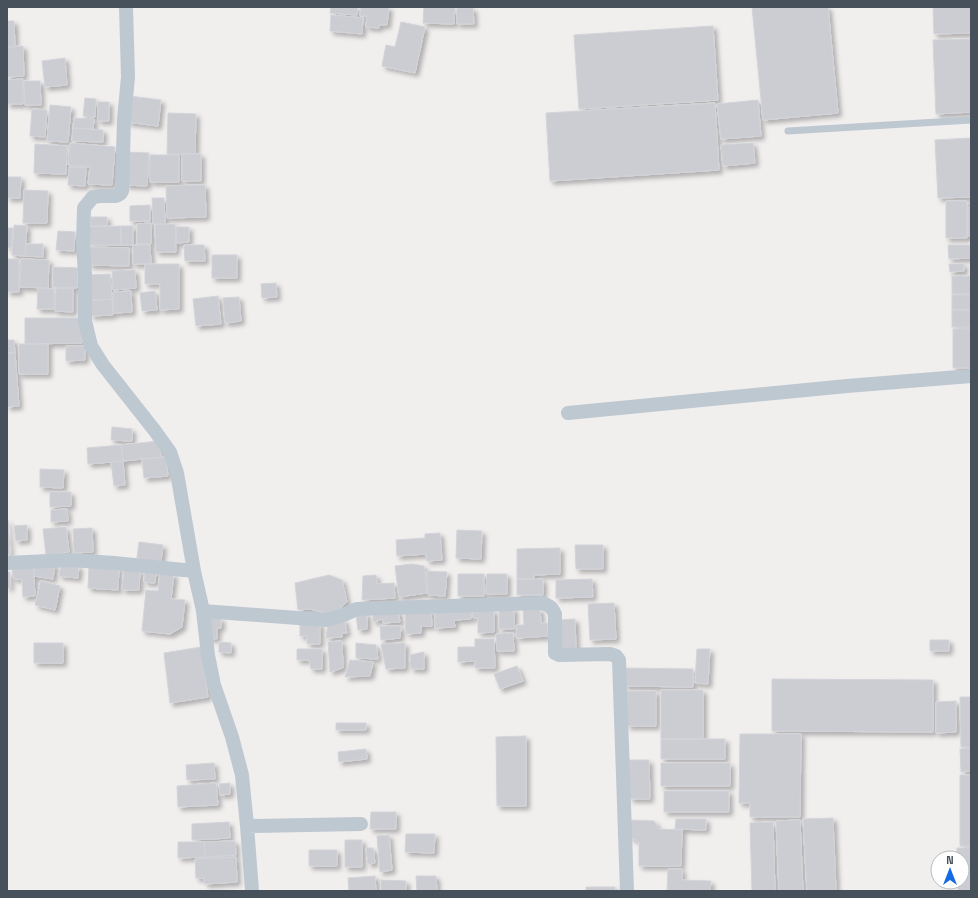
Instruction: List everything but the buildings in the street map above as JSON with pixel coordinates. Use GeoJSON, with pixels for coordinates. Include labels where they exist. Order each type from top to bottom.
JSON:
{"type":"FeatureCollection","features":[{"type":"Feature","properties":{"kind":"street"},"geometry":{"type":"LineString","coordinates":[[126,7],[128,77],[124,119],[122,190],[120,194],[116,196],[93,197],[84,208],[83,244],[85,274],[85,321],[91,346],[102,365],[170,452],[177,474],[194,571],[203,611],[208,655],[214,685],[232,737],[242,775],[248,826],[252,891]]}},
{"type":"Feature","properties":{"kind":"street"},"geometry":{"type":"LineString","coordinates":[[568,413],[847,386],[971,376]]}},
{"type":"Feature","properties":{"kind":"street"},"geometry":{"type":"LineString","coordinates":[[7,563],[70,560],[194,571]]}},
{"type":"Feature","properties":{"kind":"street"},"geometry":{"type":"LineString","coordinates":[[203,611],[325,620],[341,616],[357,609],[542,603],[549,605],[553,608],[555,614],[555,653],[559,655],[610,654],[616,656],[619,660],[627,891]]}},
{"type":"Feature","properties":{"kind":"street"},"geometry":{"type":"LineString","coordinates":[[248,826],[361,824]]}},
{"type":"Feature","properties":{"kind":"lane"},"geometry":{"type":"LineString","coordinates":[[788,131],[971,120]]}}]}
